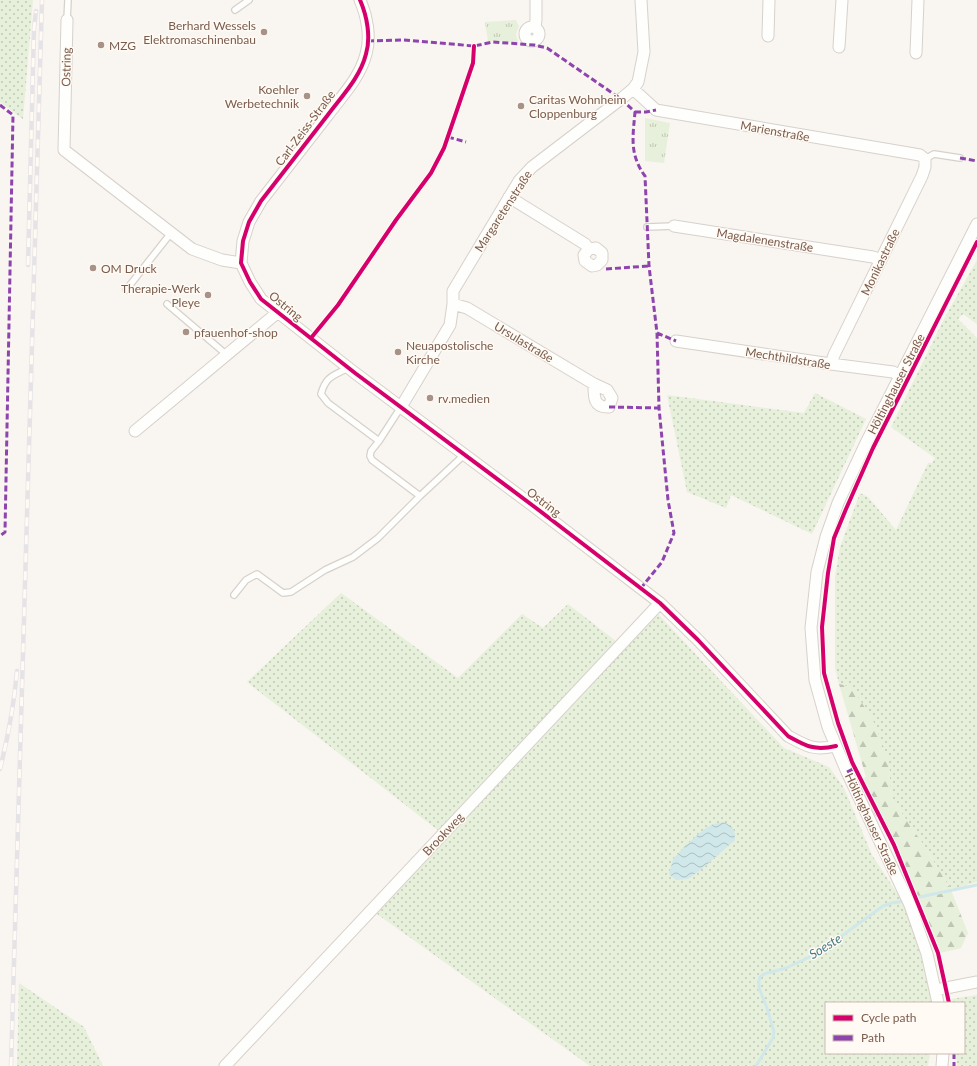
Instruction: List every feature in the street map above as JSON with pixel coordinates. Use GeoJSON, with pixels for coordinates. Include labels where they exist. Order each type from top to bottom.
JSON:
{"type":"FeatureCollection","features":[{"type":"Feature","properties":{"kind":"street","name":"Carl-Zeiss-Straße"},"geometry":{"type":"LineString","coordinates":[[241,263],[243,241],[249,222],[261,201],[354,79],[361,67],[366,54],[368,41],[365,13],[360,0]]}},
{"type":"Feature","properties":{"kind":"street"},"geometry":{"type":"LineString","coordinates":[[534,43],[526,38],[524,32],[529,27],[535,27],[536,0]]}},
{"type":"Feature","properties":{"kind":"street","name":"Margaretenstraße"},"geometry":{"type":"LineString","coordinates":[[401,407],[450,325],[453,290],[525,173],[621,99],[633,89],[638,82],[644,52],[641,0]]}},
{"type":"Feature","properties":{"kind":"street"},"geometry":{"type":"LineString","coordinates":[[768,0],[768,36]]}},
{"type":"Feature","properties":{"kind":"street"},"geometry":{"type":"LineString","coordinates":[[839,47],[842,0]]}},
{"type":"Feature","properties":{"kind":"street"},"geometry":{"type":"LineString","coordinates":[[916,53],[918,0]]}},
{"type":"Feature","properties":{"kind":"street","name":"Ostring"},"geometry":{"type":"LineString","coordinates":[[67,20],[64,150],[192,248],[222,260],[241,263],[250,282],[261,299],[277,313],[660,603],[698,640],[788,736],[804,745],[823,749],[836,746]]}},
{"type":"Feature","properties":{"kind":"street","name":"Marienstraße"},"geometry":{"type":"LineString","coordinates":[[633,89],[656,110],[920,155],[925,159]]}},
{"type":"Feature","properties":{"kind":"street","name":"Monikastraße"},"geometry":{"type":"LineString","coordinates":[[830,364],[922,176],[925,167],[925,159]]}},
{"type":"Feature","properties":{"kind":"street"},"geometry":{"type":"LineString","coordinates":[[509,197],[585,244],[589,249],[596,248],[602,253],[603,266]]}},
{"type":"Feature","properties":{"kind":"street","name":"Höltinghauser Straße"},"geometry":{"type":"LineString","coordinates":[[938,1002],[927,954],[905,892],[881,846],[828,727],[815,680],[811,628],[817,572],[826,537],[838,503],[865,445],[977,224]]}},
{"type":"Feature","properties":{"kind":"street","name":"Magdalenenstraße"},"geometry":{"type":"LineString","coordinates":[[674,226],[873,257],[882,260]]}},
{"type":"Feature","properties":{"kind":"street","name":"Ursulastraße"},"geometry":{"type":"LineString","coordinates":[[453,304],[467,308],[594,384]]}},
{"type":"Feature","properties":{"kind":"street","name":"Ostring"},"geometry":{"type":"LineString","coordinates":[[135,431],[277,313]]}},
{"type":"Feature","properties":{"kind":"street","name":"Mechthildstraße"},"geometry":{"type":"LineString","coordinates":[[676,340],[830,364],[893,372],[900,376]]}},
{"type":"Feature","properties":{"kind":"street","name":"Brookweg"},"geometry":{"type":"LineString","coordinates":[[225,1066],[660,603]]}},
{"type":"Feature","properties":{"kind":"street"},"geometry":{"type":"LineString","coordinates":[[936,990],[977,982]]}},
{"type":"Feature","properties":{"kind":"street"},"geometry":{"type":"LineString","coordinates":[[942,1066],[943,1054]]}},
{"type":"Feature","properties":{"kind":"lane"},"geometry":{"type":"LineString","coordinates":[[67,20],[68,0]]}},
{"type":"Feature","properties":{"kind":"lane"},"geometry":{"type":"LineString","coordinates":[[235,10],[249,0]]}},
{"type":"Feature","properties":{"kind":"lane"},"geometry":{"type":"LineString","coordinates":[[925,159],[934,154],[960,158]]}},
{"type":"Feature","properties":{"kind":"lane","name":"Magdalenenstraße"},"geometry":{"type":"LineString","coordinates":[[647,226],[674,226]]}},
{"type":"Feature","properties":{"kind":"lane"},"geometry":{"type":"LineString","coordinates":[[126,290],[172,232]]}},
{"type":"Feature","properties":{"kind":"lane"},"geometry":{"type":"LineString","coordinates":[[167,304],[227,355]]}},
{"type":"Feature","properties":{"kind":"lane"},"geometry":{"type":"LineString","coordinates":[[348,368],[332,376],[324,383],[321,394],[328,403],[379,441]]}},
{"type":"Feature","properties":{"kind":"lane"},"geometry":{"type":"LineString","coordinates":[[401,407],[371,451],[370,456],[372,460],[420,496]]}},
{"type":"Feature","properties":{"kind":"lane"},"geometry":{"type":"LineString","coordinates":[[234,596],[246,580],[257,574],[283,593],[291,592],[325,570],[353,557],[378,538],[464,455]]}},
{"type":"Feature","properties":{"kind":"green space"},"geometry":{"type":"Polygon","coordinates":[[[0,0],[33,0],[23,119],[0,102],[0,0]]]}},
{"type":"Feature","properties":{"kind":"green space"},"geometry":{"type":"Polygon","coordinates":[[[516,20],[519,26],[516,34],[518,42],[488,41],[485,22],[516,20]]]}},
{"type":"Feature","properties":{"kind":"green space"},"geometry":{"type":"Polygon","coordinates":[[[645,118],[670,123],[664,163],[645,161],[645,118]]]}},
{"type":"Feature","properties":{"kind":"green space"},"geometry":{"type":"Polygon","coordinates":[[[977,260],[977,324],[963,314],[958,319],[977,338],[977,882],[951,890],[923,844],[891,798],[889,762],[839,684],[835,668],[835,577],[840,547],[860,493],[868,497],[896,530],[928,463],[932,463],[935,458],[891,427],[944,319],[977,260]]]}},
{"type":"Feature","properties":{"kind":"green space"},"geometry":{"type":"Polygon","coordinates":[[[815,393],[866,419],[812,534],[731,495],[726,508],[687,492],[667,395],[804,413],[815,393]]]}},
{"type":"Feature","properties":{"kind":"green space"},"geometry":{"type":"Polygon","coordinates":[[[341,593],[458,678],[522,614],[543,628],[568,604],[617,642],[439,831],[247,682],[341,593]]]}},
{"type":"Feature","properties":{"kind":"green space"},"geometry":{"type":"Polygon","coordinates":[[[658,614],[784,748],[829,767],[844,788],[872,855],[905,905],[928,980],[932,1002],[825,1002],[825,1054],[930,1054],[928,1066],[590,1066],[377,914],[658,614]]]}},
{"type":"Feature","properties":{"kind":"green space"},"geometry":{"type":"Polygon","coordinates":[[[839,684],[852,687],[875,724],[889,762],[891,798],[923,844],[951,890],[968,933],[961,948],[940,953],[922,905],[893,846],[856,782],[866,777],[839,684]]]}},
{"type":"Feature","properties":{"kind":"green space"},"geometry":{"type":"Polygon","coordinates":[[[19,983],[84,1027],[103,1066],[17,1066],[19,983]]]}},
{"type":"Feature","properties":{"kind":"green space"},"geometry":{"type":"Polygon","coordinates":[[[977,995],[977,1066],[957,1066],[956,1054],[965,1054],[965,1002],[952,1002],[951,999],[977,995]]]}},
{"type":"Feature","properties":{"kind":"water"},"geometry":{"type":"Polygon","coordinates":[[[723,822],[733,828],[735,840],[702,869],[688,879],[676,880],[669,874],[673,859],[685,846],[703,830],[713,824],[723,822]]]}},
{"type":"Feature","properties":{"kind":"waterway","name":"Soeste"},"geometry":{"type":"LineString","coordinates":[[910,899],[977,885]]}},
{"type":"Feature","properties":{"kind":"waterway","name":"Soeste"},"geometry":{"type":"LineString","coordinates":[[756,1066],[773,1038],[774,1032],[759,988],[760,977],[764,974],[786,968],[818,953],[883,906],[905,901]]}},
{"type":"Feature","properties":{"kind":"railway"},"geometry":{"type":"LineString","coordinates":[[11,1066],[42,0]]}},
{"type":"Feature","properties":{"kind":"railway"},"geometry":{"type":"LineString","coordinates":[[28,265],[34,28],[36,11]]}},
{"type":"Feature","properties":{"kind":"railway"},"geometry":{"type":"LineString","coordinates":[[0,769],[6,745],[17,671]]}},
{"type":"Feature","properties":{"kind":"marked path"},"geometry":{"type":"LineString","coordinates":[[368,41],[404,40],[474,46],[493,42],[534,45],[547,48],[621,99],[635,112],[633,145],[636,160],[645,176],[649,266],[657,333],[659,408],[668,500],[674,533],[662,562],[641,588]]}},
{"type":"Feature","properties":{"kind":"marked path"},"geometry":{"type":"LineString","coordinates":[[0,105],[13,115],[5,532],[0,536]]}},
{"type":"Feature","properties":{"kind":"marked path"},"geometry":{"type":"LineString","coordinates":[[635,112],[656,110]]}},
{"type":"Feature","properties":{"kind":"marked path"},"geometry":{"type":"LineString","coordinates":[[448,137],[466,142]]}},
{"type":"Feature","properties":{"kind":"marked path"},"geometry":{"type":"LineString","coordinates":[[960,158],[977,161]]}},
{"type":"Feature","properties":{"kind":"marked path"},"geometry":{"type":"LineString","coordinates":[[606,269],[649,266]]}},
{"type":"Feature","properties":{"kind":"marked path"},"geometry":{"type":"LineString","coordinates":[[657,333],[676,341]]}},
{"type":"Feature","properties":{"kind":"marked path"},"geometry":{"type":"LineString","coordinates":[[609,407],[659,408]]}},
{"type":"Feature","properties":{"kind":"marked path"},"geometry":{"type":"LineString","coordinates":[[847,772],[855,768]]}},
{"type":"Feature","properties":{"kind":"marked path"},"geometry":{"type":"LineString","coordinates":[[954,1054],[954,1066]]}},
{"type":"Feature","properties":{"kind":"cycle path"},"geometry":{"type":"LineString","coordinates":[[360,0],[365,13],[368,34],[366,54],[363,63],[350,87],[261,201],[249,222],[243,241],[241,263],[250,282],[261,299],[355,373],[660,603],[698,640],[788,736],[810,747],[822,748],[836,746]]}},
{"type":"Feature","properties":{"kind":"cycle path"},"geometry":{"type":"LineString","coordinates":[[311,338],[338,305],[396,220],[431,173],[444,148],[473,63],[474,46]]}},
{"type":"Feature","properties":{"kind":"cycle path"},"geometry":{"type":"LineString","coordinates":[[949,1002],[938,953],[894,845],[852,762],[838,723],[824,673],[822,627],[828,573],[834,538],[873,448],[977,242]]}},
{"type":"Feature","properties":{"kind":"place","name":"Berhard Wessels Elektromaschinenbau"},"geometry":{"type":"Point","coordinates":[264,32]}},
{"type":"Feature","properties":{"kind":"place","name":"MZG"},"geometry":{"type":"Point","coordinates":[101,45]}},
{"type":"Feature","properties":{"kind":"place","name":"Koehler Werbetechnik"},"geometry":{"type":"Point","coordinates":[307,96]}},
{"type":"Feature","properties":{"kind":"place","name":"Caritas Wohnheim Cloppenburg"},"geometry":{"type":"Point","coordinates":[521,106]}},
{"type":"Feature","properties":{"kind":"place","name":"OM Druck"},"geometry":{"type":"Point","coordinates":[93,268]}},
{"type":"Feature","properties":{"kind":"place","name":"Therapie-Werk Pleye"},"geometry":{"type":"Point","coordinates":[208,295]}},
{"type":"Feature","properties":{"kind":"place","name":"pfauenhof-shop"},"geometry":{"type":"Point","coordinates":[186,332]}},
{"type":"Feature","properties":{"kind":"place","name":"Neuapostolische Kirche"},"geometry":{"type":"Point","coordinates":[398,352]}},
{"type":"Feature","properties":{"kind":"place","name":"rv.medien"},"geometry":{"type":"Point","coordinates":[430,398]}}]}
